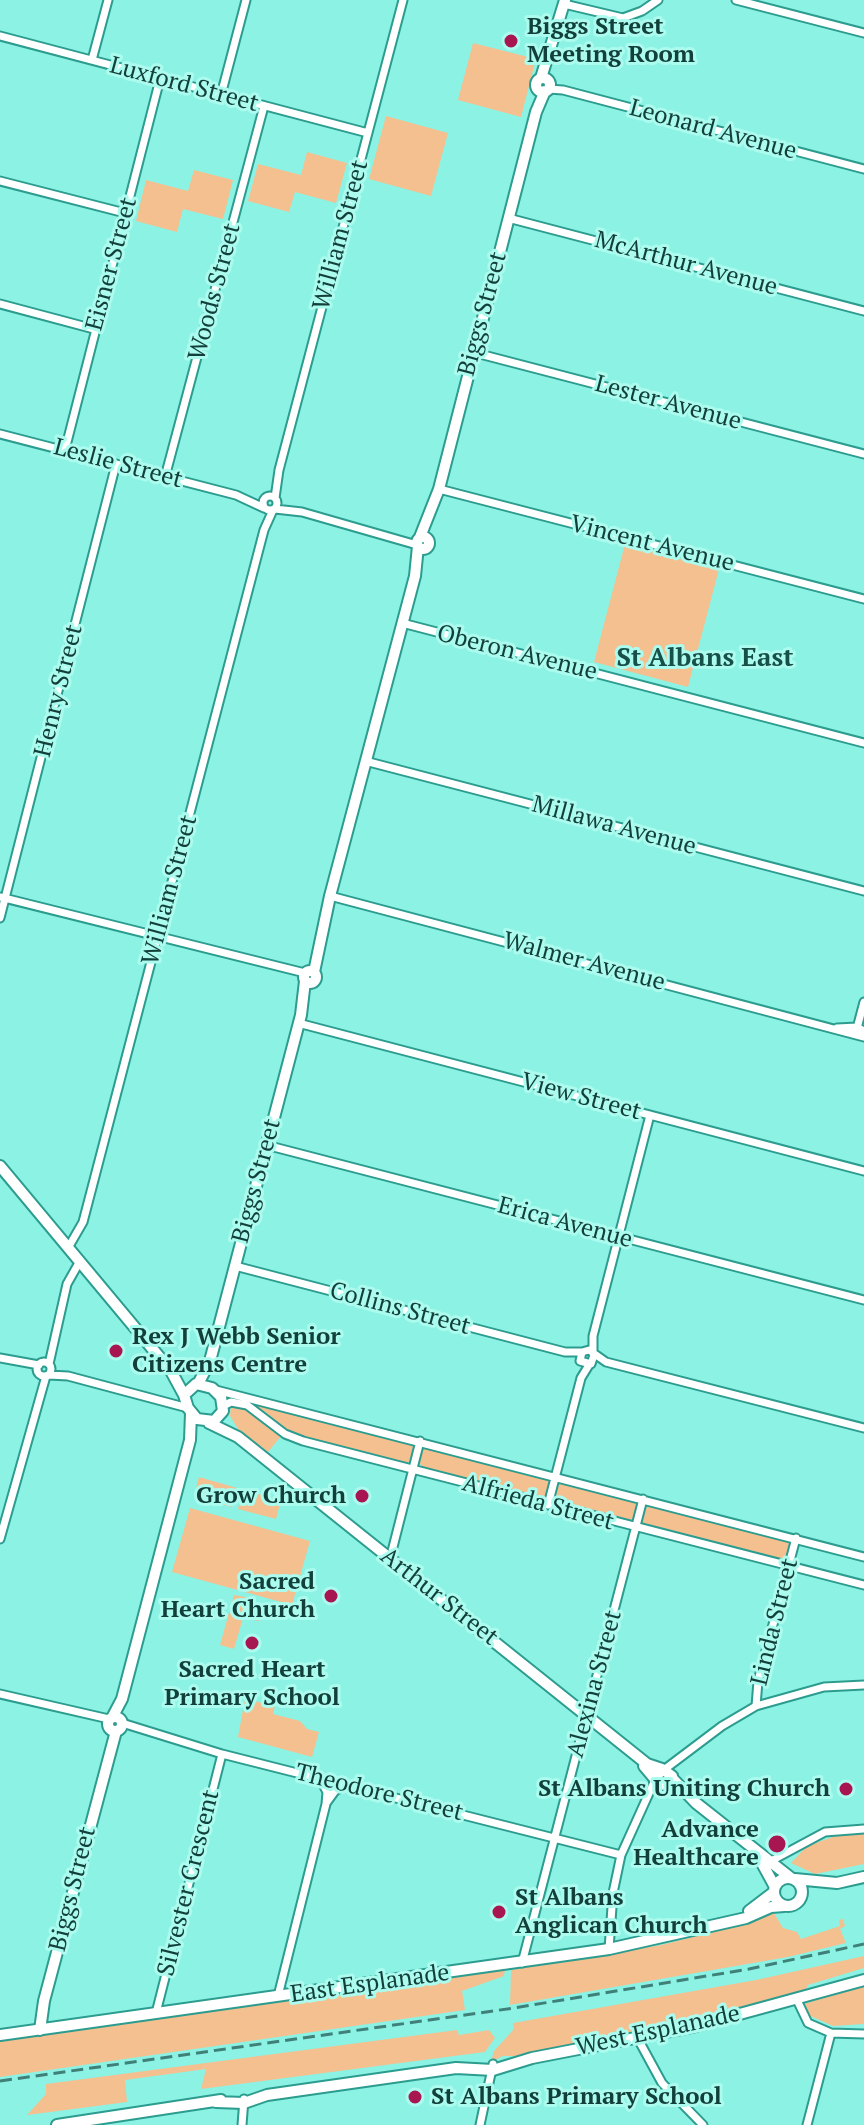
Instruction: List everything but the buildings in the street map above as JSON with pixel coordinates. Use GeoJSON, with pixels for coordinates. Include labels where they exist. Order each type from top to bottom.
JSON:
{"type":"FeatureCollection","features":[{"type":"Feature","properties":{"kind":"street"},"geometry":{"type":"LineString","coordinates":[[92,60],[108,0]]}},
{"type":"Feature","properties":{"kind":"street"},"geometry":{"type":"LineString","coordinates":[[221,95],[246,0]]}},
{"type":"Feature","properties":{"kind":"street","name":"William Street"},"geometry":{"type":"LineString","coordinates":[[68,1248],[83,1222],[403,0]]}},
{"type":"Feature","properties":{"kind":"street"},"geometry":{"type":"LineString","coordinates":[[564,2],[623,18],[642,11],[658,0]]}},
{"type":"Feature","properties":{"kind":"street"},"geometry":{"type":"LineString","coordinates":[[736,0],[864,33]]}},
{"type":"Feature","properties":{"kind":"street","name":"Biggs Street"},"geometry":{"type":"LineString","coordinates":[[197,1384],[210,1361],[308,976],[545,85],[564,2]]}},
{"type":"Feature","properties":{"kind":"street","name":"Luxford Street"},"geometry":{"type":"LineString","coordinates":[[0,36],[368,133]]}},
{"type":"Feature","properties":{"kind":"street","name":"Eisner Street"},"geometry":{"type":"LineString","coordinates":[[65,450],[160,79]]}},
{"type":"Feature","properties":{"kind":"street","name":"Leonard Avenue"},"geometry":{"type":"LineString","coordinates":[[545,85],[864,169]]}},
{"type":"Feature","properties":{"kind":"street","name":"Woods Street"},"geometry":{"type":"LineString","coordinates":[[165,477],[264,106]]}},
{"type":"Feature","properties":{"kind":"street"},"geometry":{"type":"LineString","coordinates":[[0,181],[125,213]]}},
{"type":"Feature","properties":{"kind":"street","name":"McArthur Avenue"},"geometry":{"type":"LineString","coordinates":[[508,218],[864,311]]}},
{"type":"Feature","properties":{"kind":"street"},"geometry":{"type":"LineString","coordinates":[[0,304],[94,329]]}},
{"type":"Feature","properties":{"kind":"street","name":"Lester Avenue"},"geometry":{"type":"LineString","coordinates":[[472,352],[864,454]]}},
{"type":"Feature","properties":{"kind":"street","name":"Leslie Street"},"geometry":{"type":"LineString","coordinates":[[0,434],[422,543]]}},
{"type":"Feature","properties":{"kind":"street","name":"Henry Street"},"geometry":{"type":"LineString","coordinates":[[0,918],[116,464]]}},
{"type":"Feature","properties":{"kind":"street","name":"Vincent Avenue"},"geometry":{"type":"LineString","coordinates":[[439,489],[864,599]]}},
{"type":"Feature","properties":{"kind":"street","name":"Oberon Avenue"},"geometry":{"type":"LineString","coordinates":[[402,623],[864,743]]}},
{"type":"Feature","properties":{"kind":"street","name":"Millawa Avenue"},"geometry":{"type":"LineString","coordinates":[[365,761],[864,891]]}},
{"type":"Feature","properties":{"kind":"street","name":"Walmer Avenue"},"geometry":{"type":"LineString","coordinates":[[330,896],[860,1032]]}},
{"type":"Feature","properties":{"kind":"street"},"geometry":{"type":"LineString","coordinates":[[3,897],[308,976]]}},
{"type":"Feature","properties":{"kind":"street"},"geometry":{"type":"LineString","coordinates":[[860,1032],[864,1002]]}},
{"type":"Feature","properties":{"kind":"street","name":"View Street"},"geometry":{"type":"LineString","coordinates":[[298,1023],[864,1171]]}},
{"type":"Feature","properties":{"kind":"street"},"geometry":{"type":"LineString","coordinates":[[548,1505],[650,1115]]}},
{"type":"Feature","properties":{"kind":"street","name":"Erica Avenue"},"geometry":{"type":"LineString","coordinates":[[266,1145],[864,1300]]}},
{"type":"Feature","properties":{"kind":"street"},"geometry":{"type":"LineString","coordinates":[[0,1166],[171,1371],[189,1411]]}},
{"type":"Feature","properties":{"kind":"street"},"geometry":{"type":"LineString","coordinates":[[0,1539],[67,1284],[80,1261]]}},
{"type":"Feature","properties":{"kind":"street","name":"Collins Street"},"geometry":{"type":"LineString","coordinates":[[235,1266],[565,1352],[588,1353]]}},
{"type":"Feature","properties":{"kind":"street","name":"Collins Street"},"geometry":{"type":"LineString","coordinates":[[565,1352],[585,1363]]}},
{"type":"Feature","properties":{"kind":"street"},"geometry":{"type":"LineString","coordinates":[[588,1353],[606,1362],[864,1428]]}},
{"type":"Feature","properties":{"kind":"street"},"geometry":{"type":"LineString","coordinates":[[585,1363],[588,1353]]}},
{"type":"Feature","properties":{"kind":"street"},"geometry":{"type":"LineString","coordinates":[[0,1358],[165,1400],[207,1423],[223,1409],[214,1389],[171,1371]]}},
{"type":"Feature","properties":{"kind":"street","name":"Biggs Street"},"geometry":{"type":"LineString","coordinates":[[210,1361],[214,1389]]}},
{"type":"Feature","properties":{"kind":"street"},"geometry":{"type":"LineString","coordinates":[[585,1363],[606,1362]]}},
{"type":"Feature","properties":{"kind":"street"},"geometry":{"type":"LineString","coordinates":[[165,1400],[184,1396],[197,1384]]}},
{"type":"Feature","properties":{"kind":"street","name":"Alfrieda Street"},"geometry":{"type":"LineString","coordinates":[[214,1389],[864,1557]]}},
{"type":"Feature","properties":{"kind":"street","name":"Alfrieda Street"},"geometry":{"type":"LineString","coordinates":[[223,1409],[231,1402],[247,1405],[292,1438],[636,1529],[864,1585]]}},
{"type":"Feature","properties":{"kind":"street","name":"Arthur Street"},"geometry":{"type":"LineString","coordinates":[[223,1409],[238,1437]]}},
{"type":"Feature","properties":{"kind":"street","name":"Biggs Street"},"geometry":{"type":"LineString","coordinates":[[40,2030],[44,2001],[108,1749],[190,1440],[189,1411]]}},
{"type":"Feature","properties":{"kind":"street","name":"Biggs Street"},"geometry":{"type":"LineString","coordinates":[[190,1440],[207,1423]]}},
{"type":"Feature","properties":{"kind":"street","name":"Arthur Street"},"geometry":{"type":"LineString","coordinates":[[207,1423],[238,1437],[663,1778]]}},
{"type":"Feature","properties":{"kind":"street"},"geometry":{"type":"LineString","coordinates":[[390,1559],[420,1441]]}},
{"type":"Feature","properties":{"kind":"street","name":"Alexina Street"},"geometry":{"type":"LineString","coordinates":[[522,1963],[643,1499]]}},
{"type":"Feature","properties":{"kind":"street","name":"Linda Street"},"geometry":{"type":"LineString","coordinates":[[756,1706],[758,1681],[796,1538]]}},
{"type":"Feature","properties":{"kind":"street"},"geometry":{"type":"LineString","coordinates":[[609,1949],[613,1893],[621,1855],[663,1778],[722,1726],[756,1706],[824,1687],[864,1685]]}},
{"type":"Feature","properties":{"kind":"street","name":"Theodore Street"},"geometry":{"type":"LineString","coordinates":[[0,1694],[621,1855]]}},
{"type":"Feature","properties":{"kind":"street","name":"Silvester Crescent"},"geometry":{"type":"LineString","coordinates":[[156,2013],[222,1754]]}},
{"type":"Feature","properties":{"kind":"street"},"geometry":{"type":"LineString","coordinates":[[663,1778],[793,1878],[803,1890],[801,1898]]}},
{"type":"Feature","properties":{"kind":"street"},"geometry":{"type":"LineString","coordinates":[[278,1996],[326,1804],[327,1792],[320,1779]]}},
{"type":"Feature","properties":{"kind":"street"},"geometry":{"type":"LineString","coordinates":[[326,1804],[335,1791],[345,1785]]}},
{"type":"Feature","properties":{"kind":"street"},"geometry":{"type":"LineString","coordinates":[[771,1861],[825,1832],[864,1829]]}},
{"type":"Feature","properties":{"kind":"street"},"geometry":{"type":"LineString","coordinates":[[753,1848],[777,1900],[784,1906],[792,1906],[821,1882]]}},
{"type":"Feature","properties":{"kind":"street"},"geometry":{"type":"LineString","coordinates":[[781,1871],[790,1852]]}},
{"type":"Feature","properties":{"kind":"street"},"geometry":{"type":"LineString","coordinates":[[774,1890],[783,1879],[821,1882],[864,1877]]}},
{"type":"Feature","properties":{"kind":"street","name":"East Esplanade"},"geometry":{"type":"LineString","coordinates":[[737,1918],[774,1890]]}},
{"type":"Feature","properties":{"kind":"street","name":"East Esplanade"},"geometry":{"type":"LineString","coordinates":[[0,2035],[609,1949],[784,1906]]}},
{"type":"Feature","properties":{"kind":"street","name":"West Esplanade"},"geometry":{"type":"LineString","coordinates":[[58,2125],[216,2102],[244,2101],[259,2093],[267,2095],[471,2067],[493,2067],[505,2059],[520,2060],[638,2039],[797,2000],[864,1980]]}},
{"type":"Feature","properties":{"kind":"street"},"geometry":{"type":"LineString","coordinates":[[797,2000],[808,2023],[831,2033],[864,2034]]}},
{"type":"Feature","properties":{"kind":"street"},"geometry":{"type":"LineString","coordinates":[[807,2125],[831,2033]]}},
{"type":"Feature","properties":{"kind":"street"},"geometry":{"type":"LineString","coordinates":[[638,2039],[657,2076],[699,2124]]}},
{"type":"Feature","properties":{"kind":"street"},"geometry":{"type":"LineString","coordinates":[[480,2125],[493,2067]]}},
{"type":"Feature","properties":{"kind":"street"},"geometry":{"type":"LineString","coordinates":[[242,2125],[244,2101]]}},
{"type":"Feature","properties":{"kind":"shaded area"},"geometry":{"type":"Polygon","coordinates":[[[473,43],[536,59],[521,117],[458,100],[473,43]]]}},
{"type":"Feature","properties":{"kind":"shaded area"},"geometry":{"type":"Polygon","coordinates":[[[386,116],[448,133],[431,196],[369,179],[386,116]]]}},
{"type":"Feature","properties":{"kind":"shaded area"},"geometry":{"type":"Polygon","coordinates":[[[307,152],[347,163],[336,203],[295,192],[289,212],[248,201],[258,164],[301,175],[307,152]]]}},
{"type":"Feature","properties":{"kind":"shaded area"},"geometry":{"type":"Polygon","coordinates":[[[194,170],[233,180],[223,219],[183,209],[177,232],[136,221],[146,180],[188,191],[194,170]]]}},
{"type":"Feature","properties":{"kind":"shaded area"},"geometry":{"type":"Polygon","coordinates":[[[625,544],[719,569],[688,687],[594,662],[625,544]]]}},
{"type":"Feature","properties":{"kind":"shaded area"},"geometry":{"type":"Polygon","coordinates":[[[233,1397],[415,1445],[413,1460],[405,1464],[292,1434],[265,1412],[233,1397]]]}},
{"type":"Feature","properties":{"kind":"shaded area"},"geometry":{"type":"Polygon","coordinates":[[[231,1405],[246,1407],[282,1435],[268,1452],[238,1429],[230,1416],[231,1405]]]}},
{"type":"Feature","properties":{"kind":"shaded area"},"geometry":{"type":"Polygon","coordinates":[[[425,1446],[548,1478],[551,1483],[547,1496],[542,1499],[424,1469],[418,1461],[425,1446]]]}},
{"type":"Feature","properties":{"kind":"shaded area"},"geometry":{"type":"Polygon","coordinates":[[[199,1477],[237,1488],[232,1507],[194,1497],[199,1477]]]}},
{"type":"Feature","properties":{"kind":"shaded area"},"geometry":{"type":"Polygon","coordinates":[[[560,1482],[636,1501],[634,1522],[559,1505],[554,1497],[560,1482]]]}},
{"type":"Feature","properties":{"kind":"shaded area"},"geometry":{"type":"Polygon","coordinates":[[[243,1490],[281,1500],[276,1519],[238,1509],[243,1490]]]}},
{"type":"Feature","properties":{"kind":"shaded area"},"geometry":{"type":"Polygon","coordinates":[[[648,1505],[791,1542],[787,1560],[783,1562],[644,1526],[641,1521],[648,1505]]]}},
{"type":"Feature","properties":{"kind":"shaded area"},"geometry":{"type":"Polygon","coordinates":[[[190,1508],[310,1541],[292,1605],[172,1572],[190,1508]]]}},
{"type":"Feature","properties":{"kind":"shaded area"},"geometry":{"type":"Polygon","coordinates":[[[234,1595],[250,1598],[248,1605],[262,1611],[259,1621],[243,1618],[234,1649],[220,1645],[234,1595]]]}},
{"type":"Feature","properties":{"kind":"shaded area"},"geometry":{"type":"Polygon","coordinates":[[[245,1699],[275,1706],[273,1714],[300,1721],[307,1729],[319,1732],[312,1757],[238,1737],[245,1699]]]}},
{"type":"Feature","properties":{"kind":"shaded area"},"geometry":{"type":"Polygon","coordinates":[[[844,1833],[864,1834],[864,1864],[815,1874],[791,1863],[807,1846],[844,1833]]]}},
{"type":"Feature","properties":{"kind":"shaded area"},"geometry":{"type":"Polygon","coordinates":[[[769,1911],[774,1913],[783,1928],[797,1932],[801,1939],[840,1926],[839,1920],[843,1919],[845,1926],[840,1929],[846,1943],[788,1957],[510,2005],[511,1970],[661,1945],[749,1923],[769,1911]]]}},
{"type":"Feature","properties":{"kind":"shaded area"},"geometry":{"type":"Polygon","coordinates":[[[864,1956],[864,1968],[808,1985],[803,1995],[746,2011],[523,2056],[503,2056],[491,2062],[494,2051],[514,2029],[513,2023],[756,1980],[864,1956]]]}},
{"type":"Feature","properties":{"kind":"shaded area"},"geometry":{"type":"Polygon","coordinates":[[[505,1969],[504,1976],[462,1991],[465,2010],[0,2077],[0,2041],[505,1969]]]}},
{"type":"Feature","properties":{"kind":"shaded area"},"geometry":{"type":"Polygon","coordinates":[[[864,1985],[864,2024],[833,2026],[808,2015],[804,2004],[864,1985]]]}},
{"type":"Feature","properties":{"kind":"shaded area"},"geometry":{"type":"Polygon","coordinates":[[[457,2030],[459,2035],[489,2030],[495,2038],[485,2052],[201,2089],[206,2069],[125,2080],[127,2102],[27,2115],[46,2094],[46,2084],[457,2030]]]}},
{"type":"Feature","properties":{"kind":"railway"},"geometry":{"type":"LineString","coordinates":[[0,2081],[514,2008],[749,1969],[864,1944]]}},
{"type":"Feature","properties":{"kind":"place","name":"Biggs Street Meeting Room"},"geometry":{"type":"Point","coordinates":[511,41]}},
{"type":"Feature","properties":{"kind":"place","name":"Rex J Webb Senior Citizens Centre"},"geometry":{"type":"Point","coordinates":[116,1351]}},
{"type":"Feature","properties":{"kind":"place","name":"Grow Church"},"geometry":{"type":"Point","coordinates":[362,1496]}},
{"type":"Feature","properties":{"kind":"place","name":"Sacred Heart Church"},"geometry":{"type":"Point","coordinates":[331,1596]}},
{"type":"Feature","properties":{"kind":"place","name":"Sacred Heart Primary School"},"geometry":{"type":"Point","coordinates":[252,1643]}},
{"type":"Feature","properties":{"kind":"place","name":"St Albans Uniting Church"},"geometry":{"type":"Point","coordinates":[846,1789]}},
{"type":"Feature","properties":{"kind":"place","name":"Advance Healthcare"},"geometry":{"type":"Point","coordinates":[777,1844]}},
{"type":"Feature","properties":{"kind":"place","name":"St Albans Anglican Church"},"geometry":{"type":"Point","coordinates":[499,1912]}},
{"type":"Feature","properties":{"kind":"place","name":"St Albans Primary School"},"geometry":{"type":"Point","coordinates":[415,2097]}},
{"type":"Feature","properties":{"kind":"district","name":"St Albans East"},"geometry":{"type":"Point","coordinates":[705,659]}}]}
